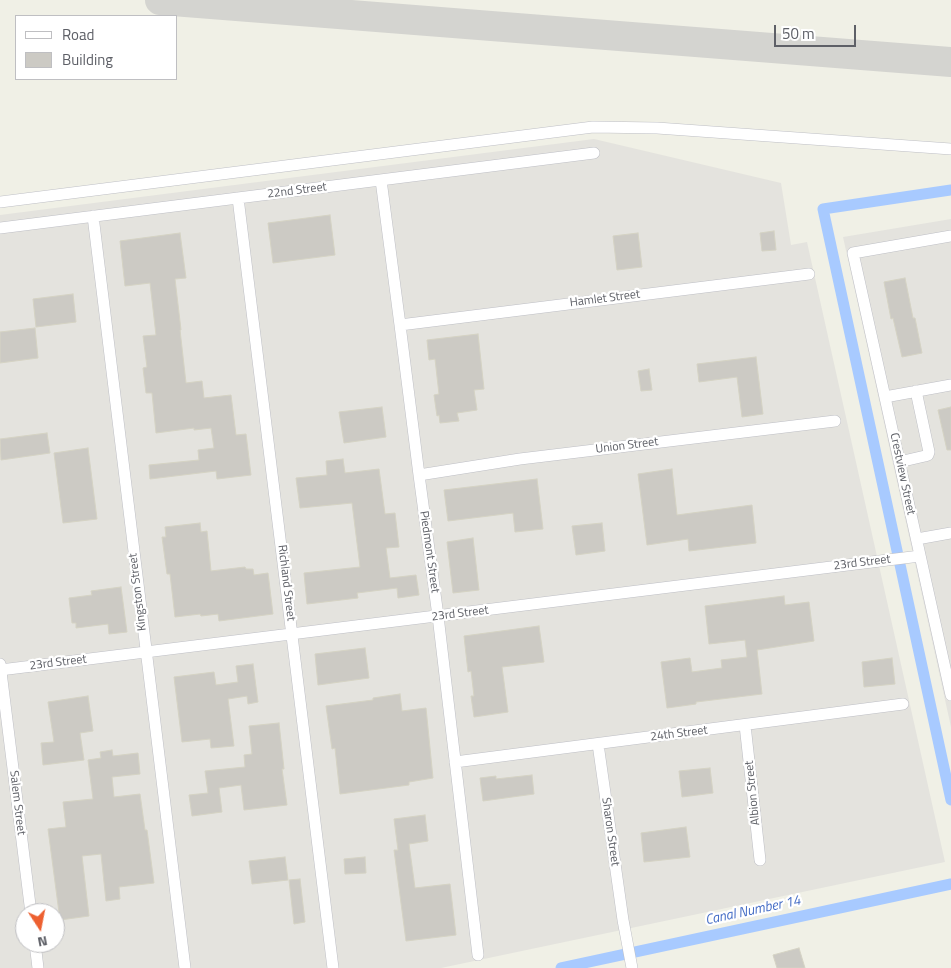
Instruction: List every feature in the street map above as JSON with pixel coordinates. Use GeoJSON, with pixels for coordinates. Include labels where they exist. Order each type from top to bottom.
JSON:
{"type":"FeatureCollection","features":[{"type":"Feature","properties":{"kind":"street"},"geometry":{"type":"LineString","coordinates":[[0,202],[593,127],[657,128],[951,149]]}},
{"type":"Feature","properties":{"kind":"street","name":"22nd Street"},"geometry":{"type":"LineString","coordinates":[[0,228],[594,153]]}},
{"type":"Feature","properties":{"kind":"street","name":"Piedmont Street"},"geometry":{"type":"LineString","coordinates":[[381,180],[438,616],[478,955]]}},
{"type":"Feature","properties":{"kind":"street","name":"Richland Street"},"geometry":{"type":"LineString","coordinates":[[238,198],[333,968]]}},
{"type":"Feature","properties":{"kind":"street","name":"Kingston Street"},"geometry":{"type":"LineString","coordinates":[[92,216],[185,968]]}},
{"type":"Feature","properties":{"kind":"street","name":"Crestview Street"},"geometry":{"type":"LineString","coordinates":[[951,236],[853,253],[917,540],[914,557],[950,682],[951,695]]}},
{"type":"Feature","properties":{"kind":"street","name":"Hamlet Street"},"geometry":{"type":"LineString","coordinates":[[400,324],[809,274]]}},
{"type":"Feature","properties":{"kind":"street"},"geometry":{"type":"LineString","coordinates":[[885,396],[951,385]]}},
{"type":"Feature","properties":{"kind":"street"},"geometry":{"type":"LineString","coordinates":[[899,462],[925,456],[930,452],[916,391]]}},
{"type":"Feature","properties":{"kind":"street","name":"Union Street"},"geometry":{"type":"LineString","coordinates":[[419,475],[520,459],[835,421]]}},
{"type":"Feature","properties":{"kind":"street"},"geometry":{"type":"LineString","coordinates":[[917,540],[951,533]]}},
{"type":"Feature","properties":{"kind":"street","name":"23rd Street"},"geometry":{"type":"LineString","coordinates":[[0,668],[293,635],[914,557]]}},
{"type":"Feature","properties":{"kind":"street","name":"Salem Street"},"geometry":{"type":"LineString","coordinates":[[0,668],[30,903]]}},
{"type":"Feature","properties":{"kind":"street","name":"24th Street"},"geometry":{"type":"LineString","coordinates":[[454,762],[903,704]]}},
{"type":"Feature","properties":{"kind":"street","name":"Albion Street"},"geometry":{"type":"LineString","coordinates":[[745,725],[760,860]]}},
{"type":"Feature","properties":{"kind":"street","name":"Sharon Street"},"geometry":{"type":"LineString","coordinates":[[598,744],[623,920],[632,966]]}},
{"type":"Feature","properties":{"kind":"street"},"geometry":{"type":"LineString","coordinates":[[36,953],[38,968]]}},
{"type":"Feature","properties":{"kind":"shaded area"},"geometry":{"type":"Polygon","coordinates":[[[594,139],[781,183],[791,245],[807,242],[945,862],[441,968],[0,968],[0,215],[594,139]]]}},
{"type":"Feature","properties":{"kind":"shaded area"},"geometry":{"type":"Polygon","coordinates":[[[951,219],[951,727],[843,237],[951,219]]]}},
{"type":"Feature","properties":{"kind":"building"},"geometry":{"type":"Polygon","coordinates":[[[330,215],[335,255],[273,263],[268,223],[330,215]]]}},
{"type":"Feature","properties":{"kind":"building"},"geometry":{"type":"Polygon","coordinates":[[[774,231],[776,250],[762,251],[760,233],[774,231]]]}},
{"type":"Feature","properties":{"kind":"building"},"geometry":{"type":"Polygon","coordinates":[[[180,233],[186,278],[175,279],[186,383],[202,381],[204,398],[231,395],[236,435],[246,434],[251,475],[217,479],[216,471],[150,479],[149,465],[199,460],[198,450],[214,448],[211,428],[194,430],[194,428],[156,433],[152,393],[146,393],[143,368],[147,367],[143,336],[156,335],[150,283],[125,286],[120,241],[180,233]]]}},
{"type":"Feature","properties":{"kind":"building"},"geometry":{"type":"Polygon","coordinates":[[[638,233],[642,267],[617,270],[613,236],[638,233]]]}},
{"type":"Feature","properties":{"kind":"building"},"geometry":{"type":"Polygon","coordinates":[[[905,278],[922,353],[902,357],[893,318],[891,319],[884,282],[905,278]]]}},
{"type":"Feature","properties":{"kind":"building"},"geometry":{"type":"Polygon","coordinates":[[[73,294],[76,322],[36,327],[33,299],[73,294]]]}},
{"type":"Feature","properties":{"kind":"building"},"geometry":{"type":"Polygon","coordinates":[[[35,328],[38,358],[0,363],[0,332],[35,328]]]}},
{"type":"Feature","properties":{"kind":"building"},"geometry":{"type":"Polygon","coordinates":[[[478,334],[484,389],[474,390],[477,410],[457,413],[459,421],[440,423],[434,395],[439,394],[435,359],[429,360],[427,340],[478,334]]]}},
{"type":"Feature","properties":{"kind":"building"},"geometry":{"type":"Polygon","coordinates":[[[756,357],[763,414],[742,417],[737,377],[699,382],[697,364],[756,357]]]}},
{"type":"Feature","properties":{"kind":"building"},"geometry":{"type":"Polygon","coordinates":[[[649,369],[652,390],[641,391],[638,371],[649,369]]]}},
{"type":"Feature","properties":{"kind":"building"},"geometry":{"type":"Polygon","coordinates":[[[382,407],[386,437],[344,443],[339,412],[382,407]]]}},
{"type":"Feature","properties":{"kind":"building"},"geometry":{"type":"Polygon","coordinates":[[[951,407],[951,450],[947,450],[938,410],[951,407]]]}},
{"type":"Feature","properties":{"kind":"building"},"geometry":{"type":"Polygon","coordinates":[[[47,433],[50,453],[1,460],[0,439],[47,433]]]}},
{"type":"Feature","properties":{"kind":"building"},"geometry":{"type":"Polygon","coordinates":[[[88,448],[97,519],[63,523],[54,453],[88,448]]]}},
{"type":"Feature","properties":{"kind":"building"},"geometry":{"type":"Polygon","coordinates":[[[343,459],[345,473],[379,469],[385,514],[395,513],[399,547],[386,548],[390,578],[416,575],[419,595],[398,598],[397,588],[357,593],[358,598],[307,604],[304,573],[360,567],[352,503],[300,508],[296,478],[327,475],[326,461],[343,459]]]}},
{"type":"Feature","properties":{"kind":"building"},"geometry":{"type":"Polygon","coordinates":[[[672,469],[677,515],[752,505],[756,543],[689,551],[688,539],[647,545],[638,474],[672,469]]]}},
{"type":"Feature","properties":{"kind":"building"},"geometry":{"type":"Polygon","coordinates":[[[537,479],[543,529],[515,532],[513,513],[448,521],[444,490],[537,479]]]}},
{"type":"Feature","properties":{"kind":"building"},"geometry":{"type":"Polygon","coordinates":[[[200,523],[201,532],[207,531],[211,571],[245,567],[246,569],[253,569],[254,575],[268,573],[273,614],[219,621],[218,614],[175,617],[170,574],[167,574],[162,537],[166,537],[165,527],[200,523]]]}},
{"type":"Feature","properties":{"kind":"building"},"geometry":{"type":"Polygon","coordinates":[[[602,523],[605,551],[576,555],[572,526],[602,523]]]}},
{"type":"Feature","properties":{"kind":"building"},"geometry":{"type":"Polygon","coordinates":[[[473,538],[479,590],[453,593],[447,542],[473,538]]]}},
{"type":"Feature","properties":{"kind":"building"},"geometry":{"type":"Polygon","coordinates":[[[121,587],[127,632],[109,634],[108,624],[76,628],[76,623],[72,623],[69,598],[92,595],[91,591],[121,587]]]}},
{"type":"Feature","properties":{"kind":"building"},"geometry":{"type":"Polygon","coordinates":[[[784,596],[785,605],[809,602],[814,641],[757,650],[762,694],[696,702],[696,704],[667,708],[661,662],[690,658],[692,672],[722,668],[721,660],[747,657],[745,640],[709,644],[705,606],[784,596]]]}},
{"type":"Feature","properties":{"kind":"building"},"geometry":{"type":"Polygon","coordinates":[[[539,626],[544,662],[502,667],[508,712],[474,717],[471,696],[474,696],[471,671],[468,672],[464,636],[539,626]]]}},
{"type":"Feature","properties":{"kind":"building"},"geometry":{"type":"Polygon","coordinates":[[[365,648],[369,678],[318,685],[315,654],[365,648]]]}},
{"type":"Feature","properties":{"kind":"building"},"geometry":{"type":"Polygon","coordinates":[[[892,658],[895,684],[864,687],[862,662],[892,658]]]}},
{"type":"Feature","properties":{"kind":"building"},"geometry":{"type":"Polygon","coordinates":[[[253,664],[258,702],[248,704],[247,696],[228,699],[234,746],[211,748],[210,739],[182,742],[174,677],[214,672],[216,685],[238,682],[236,666],[253,664]]]}},
{"type":"Feature","properties":{"kind":"building"},"geometry":{"type":"Polygon","coordinates":[[[400,694],[402,711],[426,708],[433,778],[409,782],[409,785],[340,794],[335,748],[332,749],[326,706],[373,700],[373,698],[400,694]]]}},
{"type":"Feature","properties":{"kind":"building"},"geometry":{"type":"Polygon","coordinates":[[[88,696],[93,731],[80,733],[84,760],[43,765],[41,743],[54,742],[48,702],[88,696]]]}},
{"type":"Feature","properties":{"kind":"building"},"geometry":{"type":"Polygon","coordinates":[[[279,723],[287,805],[244,810],[241,785],[219,788],[222,812],[192,816],[189,795],[208,793],[205,771],[245,767],[244,755],[252,754],[249,726],[279,723]]]}},
{"type":"Feature","properties":{"kind":"building"},"geometry":{"type":"Polygon","coordinates":[[[112,750],[113,756],[138,753],[140,774],[112,777],[114,797],[140,794],[154,883],[119,887],[120,899],[106,901],[101,854],[82,856],[89,916],[65,919],[65,903],[58,903],[48,829],[66,827],[63,802],[93,799],[88,760],[101,758],[100,752],[112,750]]]}},
{"type":"Feature","properties":{"kind":"building"},"geometry":{"type":"Polygon","coordinates":[[[710,768],[713,793],[682,797],[679,771],[710,768]]]}},
{"type":"Feature","properties":{"kind":"building"},"geometry":{"type":"Polygon","coordinates":[[[532,775],[534,794],[483,801],[480,778],[496,776],[496,779],[532,775]]]}},
{"type":"Feature","properties":{"kind":"building"},"geometry":{"type":"Polygon","coordinates":[[[425,815],[428,841],[409,844],[415,888],[450,884],[456,935],[406,941],[394,850],[398,850],[394,819],[425,815]]]}},
{"type":"Feature","properties":{"kind":"building"},"geometry":{"type":"Polygon","coordinates":[[[686,827],[690,857],[644,862],[641,833],[686,827]]]}},
{"type":"Feature","properties":{"kind":"building"},"geometry":{"type":"Polygon","coordinates":[[[285,857],[288,880],[252,884],[249,861],[285,857]]]}},
{"type":"Feature","properties":{"kind":"building"},"geometry":{"type":"Polygon","coordinates":[[[365,857],[366,873],[345,874],[344,859],[365,857]]]}},
{"type":"Feature","properties":{"kind":"building"},"geometry":{"type":"Polygon","coordinates":[[[300,879],[305,922],[294,924],[289,880],[300,879]]]}},
{"type":"Feature","properties":{"kind":"building"},"geometry":{"type":"Polygon","coordinates":[[[799,948],[805,968],[777,968],[773,955],[799,948]]]}},
{"type":"Feature","properties":{"kind":"waterway"},"geometry":{"type":"LineString","coordinates":[[951,190],[823,209],[951,800]]}},
{"type":"Feature","properties":{"kind":"waterway","name":"Canal Number 14"},"geometry":{"type":"LineString","coordinates":[[561,968],[951,884]]}},
{"type":"Feature","properties":{"kind":"taxiway"},"geometry":{"type":"LineString","coordinates":[[160,0],[951,62]]}}]}
